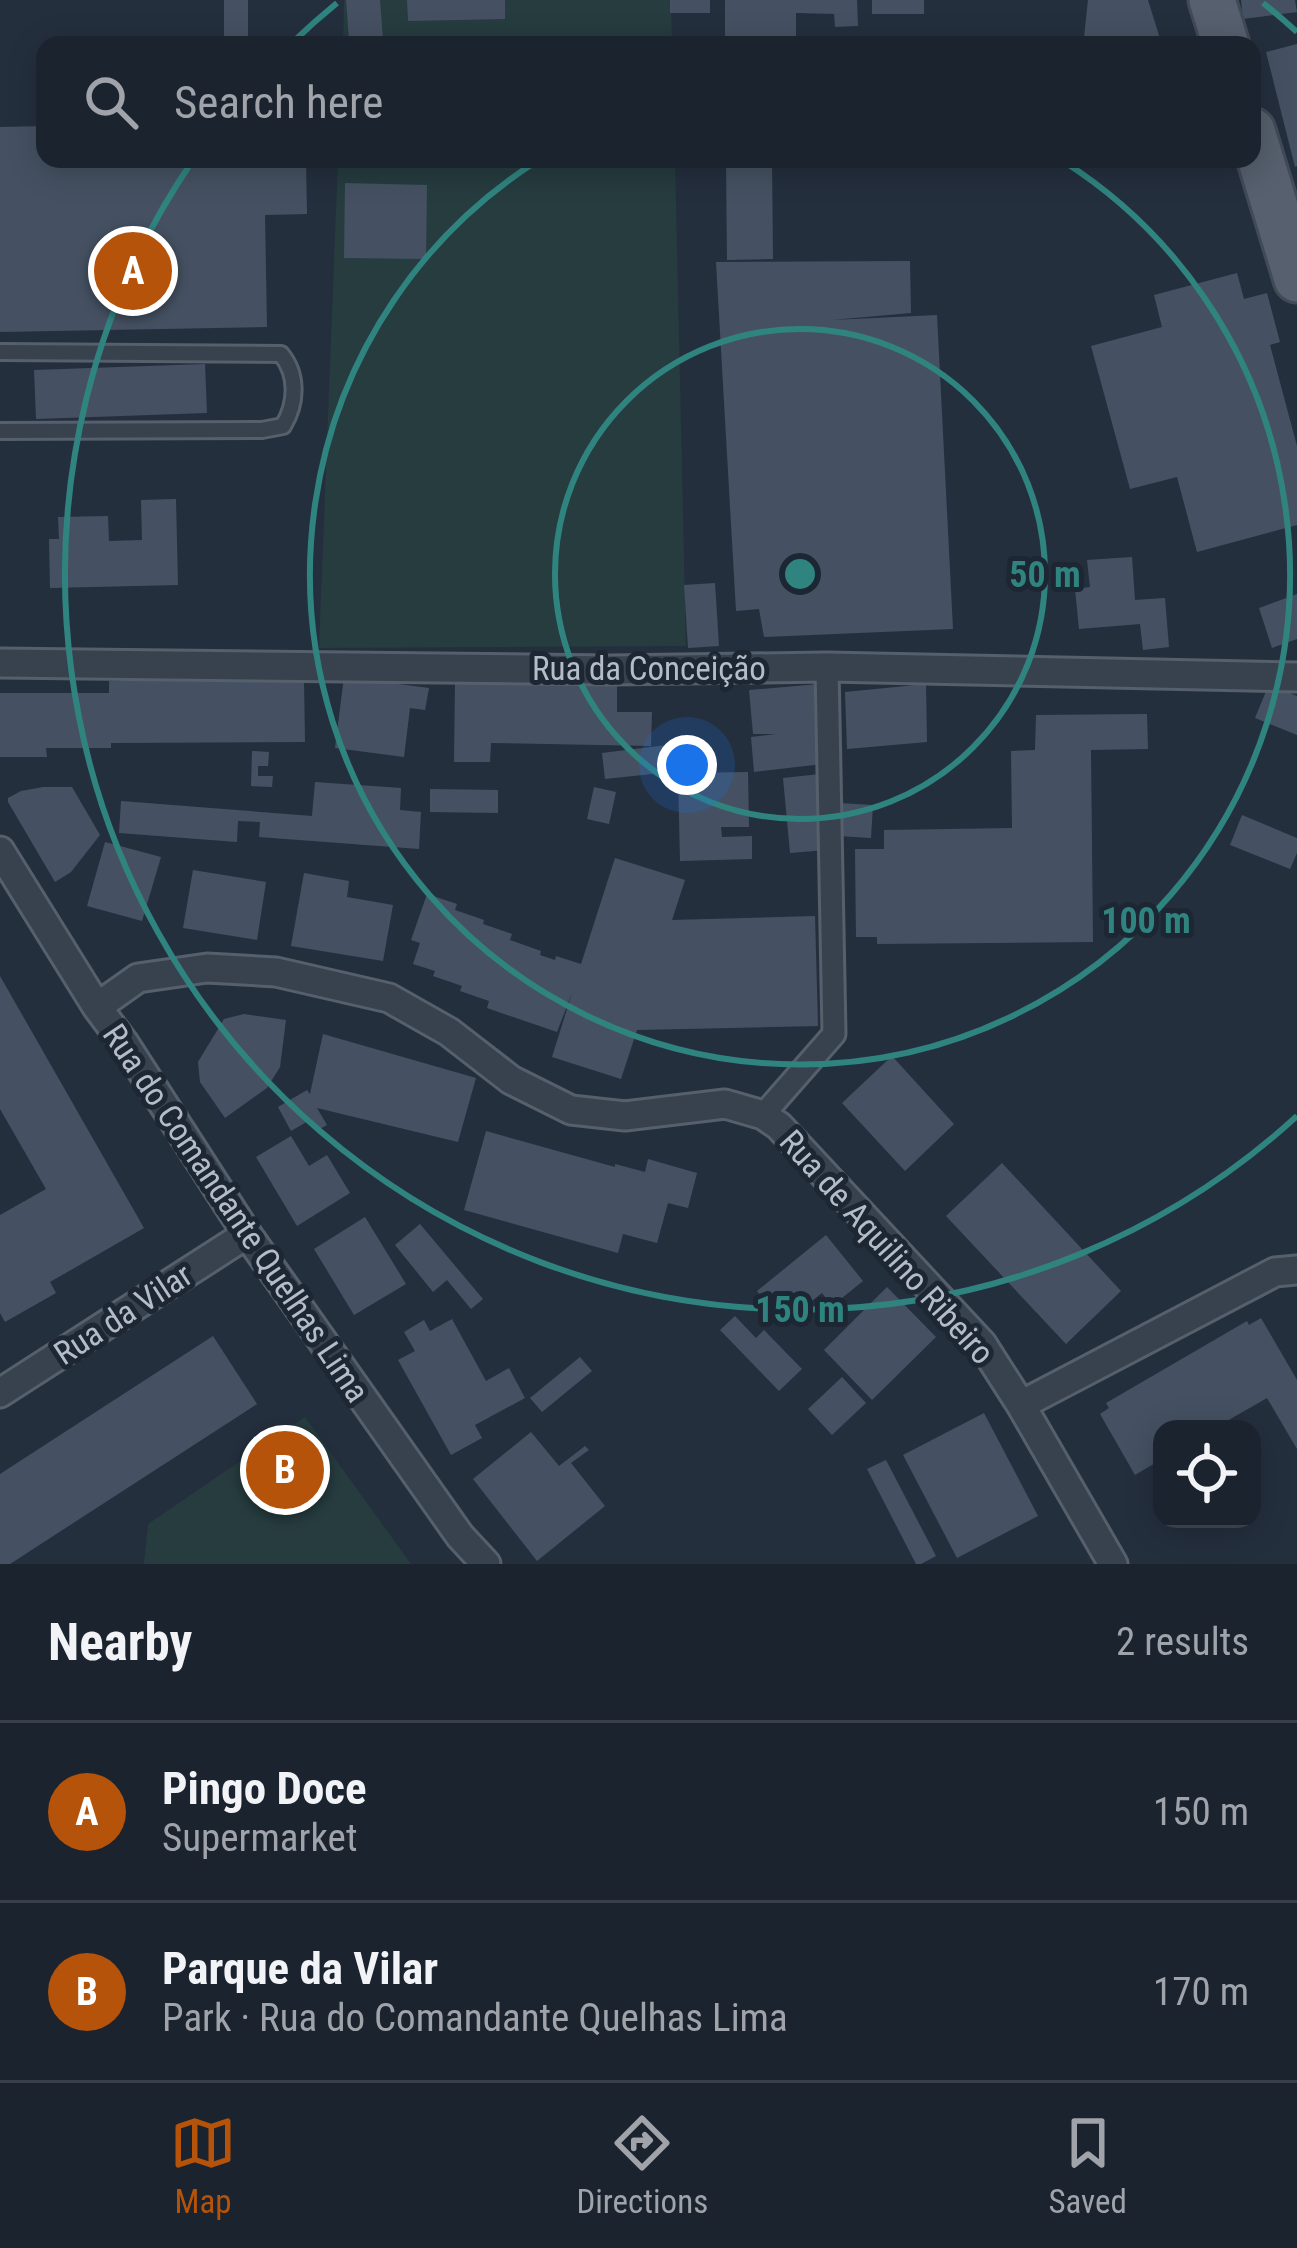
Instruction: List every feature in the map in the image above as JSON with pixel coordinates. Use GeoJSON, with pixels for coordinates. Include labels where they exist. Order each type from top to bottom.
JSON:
{"type":"FeatureCollection","features":[{"type":"Feature","properties":{"kind":"main road"},"geometry":{"type":"LineString","coordinates":[[1212,0],[1223,36]]}},
{"type":"Feature","properties":{"kind":"main road"},"geometry":{"type":"LineString","coordinates":[[1261,160],[1297,279]]}},
{"type":"Feature","properties":{"kind":"street","name":"Rua da Conceição"},"geometry":{"type":"LineString","coordinates":[[0,663],[611,670],[827,667],[1297,677]]}},
{"type":"Feature","properties":{"kind":"street"},"geometry":{"type":"LineString","coordinates":[[763,1115],[834,1034],[827,667]]}},
{"type":"Feature","properties":{"kind":"street","name":"Rua do Comandante Quelhas Lima"},"geometry":{"type":"LineString","coordinates":[[0,851],[247,1234],[460,1536],[486,1564]]}},
{"type":"Feature","properties":{"kind":"street","name":"Rua de Aquilino Ribeiro"},"geometry":{"type":"LineString","coordinates":[[97,1007],[138,978],[207,968],[276,972],[389,998],[449,1032],[511,1080],[572,1110],[625,1116],[724,1104],[763,1115],[779,1126],[982,1344],[1113,1564]]}},
{"type":"Feature","properties":{"kind":"street","name":"Rua da Vilar"},"geometry":{"type":"LineString","coordinates":[[0,1393],[247,1234]]}},
{"type":"Feature","properties":{"kind":"street"},"geometry":{"type":"LineString","coordinates":[[1021,1405],[1275,1272],[1297,1270]]}},
{"type":"Feature","properties":{"kind":"lane"},"geometry":{"type":"LineString","coordinates":[[0,352],[281,354],[290,365],[294,383],[293,411],[283,426],[262,430],[0,431]]}},
{"type":"Feature","properties":{"kind":"green space"},"geometry":{"type":"Polygon","coordinates":[[[344,0],[671,0],[672,36],[343,36],[344,0]]]}},
{"type":"Feature","properties":{"kind":"green space"},"geometry":{"type":"Polygon","coordinates":[[[338,168],[675,168],[686,646],[319,648],[338,168]]]}},
{"type":"Feature","properties":{"kind":"green space"},"geometry":{"type":"Polygon","coordinates":[[[305,1417],[411,1564],[144,1564],[148,1524],[305,1417]]]}},
{"type":"Feature","properties":{"kind":"building"},"geometry":{"type":"Polygon","coordinates":[[[224,0],[248,0],[248,36],[224,36],[224,0]]]}},
{"type":"Feature","properties":{"kind":"building"},"geometry":{"type":"Polygon","coordinates":[[[346,0],[380,0],[383,36],[349,36],[346,0]]]}},
{"type":"Feature","properties":{"kind":"building"},"geometry":{"type":"Polygon","coordinates":[[[407,0],[505,0],[505,19],[408,21],[407,0]]]}},
{"type":"Feature","properties":{"kind":"building"},"geometry":{"type":"Polygon","coordinates":[[[670,0],[710,0],[710,13],[670,13],[670,0]]]}},
{"type":"Feature","properties":{"kind":"building"},"geometry":{"type":"Polygon","coordinates":[[[725,0],[857,0],[858,26],[835,27],[834,14],[796,13],[796,36],[725,36],[725,0]]]}},
{"type":"Feature","properties":{"kind":"building"},"geometry":{"type":"Polygon","coordinates":[[[872,0],[924,0],[924,14],[872,14],[872,0]]]}},
{"type":"Feature","properties":{"kind":"building"},"geometry":{"type":"Polygon","coordinates":[[[1088,0],[1148,0],[1159,36],[1084,36],[1088,0]]]}},
{"type":"Feature","properties":{"kind":"building"},"geometry":{"type":"Polygon","coordinates":[[[1241,0],[1295,0],[1297,12],[1243,19],[1241,0]]]}},
{"type":"Feature","properties":{"kind":"building"},"geometry":{"type":"Polygon","coordinates":[[[1297,44],[1297,166],[1295,167],[1266,52],[1297,44]]]}},
{"type":"Feature","properties":{"kind":"building"},"geometry":{"type":"Polygon","coordinates":[[[36,126],[36,168],[306,168],[307,214],[265,215],[267,327],[0,332],[0,127],[36,126]]]}},
{"type":"Feature","properties":{"kind":"building"},"geometry":{"type":"Polygon","coordinates":[[[726,168],[772,168],[773,259],[727,260],[726,168]]]}},
{"type":"Feature","properties":{"kind":"building"},"geometry":{"type":"Polygon","coordinates":[[[345,183],[427,185],[426,259],[344,258],[345,183]]]}},
{"type":"Feature","properties":{"kind":"building"},"geometry":{"type":"Polygon","coordinates":[[[910,261],[911,313],[832,320],[937,315],[953,629],[764,637],[759,609],[736,611],[716,262],[910,261]]]}},
{"type":"Feature","properties":{"kind":"building"},"geometry":{"type":"Polygon","coordinates":[[[1237,273],[1244,299],[1267,293],[1280,342],[1270,345],[1297,446],[1297,525],[1197,552],[1177,477],[1130,489],[1091,346],[1162,327],[1154,295],[1237,273]]]}},
{"type":"Feature","properties":{"kind":"building"},"geometry":{"type":"Polygon","coordinates":[[[205,364],[207,413],[36,419],[34,370],[205,364]]]}},
{"type":"Feature","properties":{"kind":"building"},"geometry":{"type":"Polygon","coordinates":[[[176,499],[178,585],[50,588],[49,539],[59,539],[58,517],[108,516],[109,541],[142,540],[141,500],[176,499]]]}},
{"type":"Feature","properties":{"kind":"building"},"geometry":{"type":"Polygon","coordinates":[[[1132,557],[1135,600],[1165,598],[1169,647],[1143,650],[1140,624],[1079,629],[1075,589],[1090,587],[1087,560],[1132,557]]]}},
{"type":"Feature","properties":{"kind":"building"},"geometry":{"type":"Polygon","coordinates":[[[715,583],[719,646],[688,648],[684,585],[715,583]]]}},
{"type":"Feature","properties":{"kind":"building"},"geometry":{"type":"Polygon","coordinates":[[[1297,594],[1297,639],[1272,648],[1259,608],[1297,594]]]}},
{"type":"Feature","properties":{"kind":"building"},"geometry":{"type":"Polygon","coordinates":[[[344,677],[429,688],[425,710],[410,708],[404,757],[335,748],[344,677]]]}},
{"type":"Feature","properties":{"kind":"building"},"geometry":{"type":"Polygon","coordinates":[[[109,681],[304,681],[305,742],[111,743],[111,748],[46,748],[47,757],[0,757],[0,693],[109,693],[109,681]]]}},
{"type":"Feature","properties":{"kind":"building"},"geometry":{"type":"Polygon","coordinates":[[[455,683],[617,685],[617,712],[652,712],[651,746],[491,743],[490,762],[454,762],[455,683]]]}},
{"type":"Feature","properties":{"kind":"building"},"geometry":{"type":"Polygon","coordinates":[[[819,684],[823,764],[754,772],[751,737],[776,734],[753,734],[749,690],[819,684]]]}},
{"type":"Feature","properties":{"kind":"building"},"geometry":{"type":"Polygon","coordinates":[[[926,684],[927,742],[847,749],[845,692],[926,684]]]}},
{"type":"Feature","properties":{"kind":"building"},"geometry":{"type":"Polygon","coordinates":[[[1269,684],[1297,696],[1297,735],[1255,718],[1269,684]]]}},
{"type":"Feature","properties":{"kind":"building"},"geometry":{"type":"Polygon","coordinates":[[[1147,714],[1148,749],[1091,750],[1093,942],[877,944],[877,937],[856,937],[855,849],[884,849],[884,830],[1012,828],[1011,751],[1035,750],[1036,715],[1147,714]]]}},
{"type":"Feature","properties":{"kind":"building"},"geometry":{"type":"Polygon","coordinates":[[[667,745],[671,772],[605,779],[602,753],[667,745]]]}},
{"type":"Feature","properties":{"kind":"building"},"geometry":{"type":"Polygon","coordinates":[[[252,751],[269,752],[268,766],[258,766],[258,776],[273,776],[272,787],[251,786],[252,751]]]}},
{"type":"Feature","properties":{"kind":"building"},"geometry":{"type":"Polygon","coordinates":[[[748,772],[749,827],[721,827],[722,837],[752,836],[752,859],[680,861],[678,773],[748,772]]]}},
{"type":"Feature","properties":{"kind":"building"},"geometry":{"type":"Polygon","coordinates":[[[820,774],[826,850],[790,853],[783,778],[820,774]]]}},
{"type":"Feature","properties":{"kind":"building"},"geometry":{"type":"Polygon","coordinates":[[[315,782],[401,788],[400,810],[421,812],[419,849],[259,837],[260,822],[238,821],[237,842],[119,833],[121,801],[312,816],[315,782]]]}},
{"type":"Feature","properties":{"kind":"building"},"geometry":{"type":"Polygon","coordinates":[[[72,787],[100,835],[71,872],[55,882],[8,802],[21,791],[72,787]]]}},
{"type":"Feature","properties":{"kind":"building"},"geometry":{"type":"Polygon","coordinates":[[[594,787],[616,792],[609,824],[587,819],[594,787]]]}},
{"type":"Feature","properties":{"kind":"building"},"geometry":{"type":"Polygon","coordinates":[[[430,789],[498,790],[498,813],[430,812],[430,789]]]}},
{"type":"Feature","properties":{"kind":"building"},"geometry":{"type":"Polygon","coordinates":[[[839,803],[873,805],[871,838],[838,836],[839,803]]]}},
{"type":"Feature","properties":{"kind":"building"},"geometry":{"type":"Polygon","coordinates":[[[1242,815],[1297,838],[1290,869],[1230,845],[1242,815]]]}},
{"type":"Feature","properties":{"kind":"building"},"geometry":{"type":"Polygon","coordinates":[[[105,842],[161,857],[142,921],[87,906],[105,842]]]}},
{"type":"Feature","properties":{"kind":"building"},"geometry":{"type":"Polygon","coordinates":[[[615,858],[685,880],[672,920],[815,916],[818,1026],[637,1030],[621,1079],[552,1057],[572,993],[557,1032],[487,1008],[489,1001],[460,991],[462,986],[413,964],[420,943],[411,940],[427,894],[457,904],[455,910],[512,934],[510,940],[541,951],[540,955],[581,964],[615,858]]]}},
{"type":"Feature","properties":{"kind":"building"},"geometry":{"type":"Polygon","coordinates":[[[193,870],[266,882],[257,940],[183,928],[193,870]]]}},
{"type":"Feature","properties":{"kind":"building"},"geometry":{"type":"Polygon","coordinates":[[[304,873],[349,881],[347,897],[393,905],[383,961],[291,946],[304,873]]]}},
{"type":"Feature","properties":{"kind":"building"},"geometry":{"type":"Polygon","coordinates":[[[0,976],[144,1228],[50,1282],[56,1293],[5,1322],[0,1313],[0,1215],[46,1189],[0,1109],[0,976]]]}},
{"type":"Feature","properties":{"kind":"building"},"geometry":{"type":"Polygon","coordinates":[[[244,1014],[286,1020],[280,1067],[267,1088],[225,1118],[200,1082],[198,1062],[224,1019],[244,1014]]]}},
{"type":"Feature","properties":{"kind":"building"},"geometry":{"type":"Polygon","coordinates":[[[323,1034],[476,1078],[458,1142],[317,1108],[327,1125],[316,1131],[310,1120],[291,1131],[278,1107],[307,1090],[310,1094],[323,1034]]]}},
{"type":"Feature","properties":{"kind":"building"},"geometry":{"type":"Polygon","coordinates":[[[892,1056],[954,1124],[905,1171],[842,1103],[892,1056]]]}},
{"type":"Feature","properties":{"kind":"building"},"geometry":{"type":"Polygon","coordinates":[[[486,1131],[615,1167],[645,1172],[648,1159],[697,1173],[688,1208],[668,1203],[657,1243],[623,1234],[618,1253],[464,1210],[486,1131]]]}},
{"type":"Feature","properties":{"kind":"building"},"geometry":{"type":"Polygon","coordinates":[[[291,1136],[309,1166],[327,1155],[350,1193],[297,1226],[256,1157],[291,1136]]]}},
{"type":"Feature","properties":{"kind":"building"},"geometry":{"type":"Polygon","coordinates":[[[1002,1163],[1121,1291],[1066,1344],[946,1216],[1002,1163]]]}},
{"type":"Feature","properties":{"kind":"building"},"geometry":{"type":"Polygon","coordinates":[[[365,1217],[406,1284],[354,1315],[314,1249],[365,1217]]]}},
{"type":"Feature","properties":{"kind":"building"},"geometry":{"type":"Polygon","coordinates":[[[420,1224],[483,1299],[471,1309],[447,1280],[433,1292],[395,1245],[420,1224]]]}},
{"type":"Feature","properties":{"kind":"building"},"geometry":{"type":"Polygon","coordinates":[[[826,1235],[863,1281],[832,1306],[822,1293],[783,1324],[757,1291],[826,1235]]]}},
{"type":"Feature","properties":{"kind":"building"},"geometry":{"type":"Polygon","coordinates":[[[887,1287],[936,1337],[872,1400],[824,1350],[887,1287]]]}},
{"type":"Feature","properties":{"kind":"building"},"geometry":{"type":"Polygon","coordinates":[[[735,1316],[756,1338],[764,1330],[802,1369],[779,1391],[720,1330],[735,1316]]]}},
{"type":"Feature","properties":{"kind":"building"},"geometry":{"type":"Polygon","coordinates":[[[1261,1318],[1297,1380],[1297,1449],[1267,1398],[1229,1420],[1153,1420],[1153,1464],[1135,1475],[1100,1414],[1109,1408],[1106,1403],[1247,1321],[1249,1325],[1261,1318]]]}},
{"type":"Feature","properties":{"kind":"building"},"geometry":{"type":"Polygon","coordinates":[[[452,1319],[486,1381],[509,1368],[525,1398],[475,1425],[482,1438],[451,1455],[398,1360],[415,1351],[404,1332],[424,1320],[430,1331],[452,1319]]]}},
{"type":"Feature","properties":{"kind":"building"},"geometry":{"type":"Polygon","coordinates":[[[213,1336],[257,1404],[10,1564],[0,1564],[0,1474],[213,1336]]]}},
{"type":"Feature","properties":{"kind":"building"},"geometry":{"type":"Polygon","coordinates":[[[580,1357],[592,1371],[542,1412],[530,1398],[580,1357]]]}},
{"type":"Feature","properties":{"kind":"building"},"geometry":{"type":"Polygon","coordinates":[[[842,1377],[866,1403],[832,1435],[808,1409],[842,1377]]]}},
{"type":"Feature","properties":{"kind":"building"},"geometry":{"type":"Polygon","coordinates":[[[984,1413],[1038,1516],[957,1558],[903,1455],[984,1413]]]}},
{"type":"Feature","properties":{"kind":"building"},"geometry":{"type":"Polygon","coordinates":[[[531,1432],[559,1466],[585,1446],[589,1450],[571,1463],[605,1506],[537,1561],[473,1479],[531,1432]]]}},
{"type":"Feature","properties":{"kind":"building"},"geometry":{"type":"Polygon","coordinates":[[[886,1460],[936,1556],[921,1564],[916,1564],[867,1469],[886,1460]]]}},
{"type":"Feature","properties":{"kind":"place","name":"Pingo Doce"},"geometry":{"type":"Point","coordinates":[133,271]}},
{"type":"Feature","properties":{"kind":"place","name":"Parque da Vilar"},"geometry":{"type":"Point","coordinates":[285,1470]}}]}
